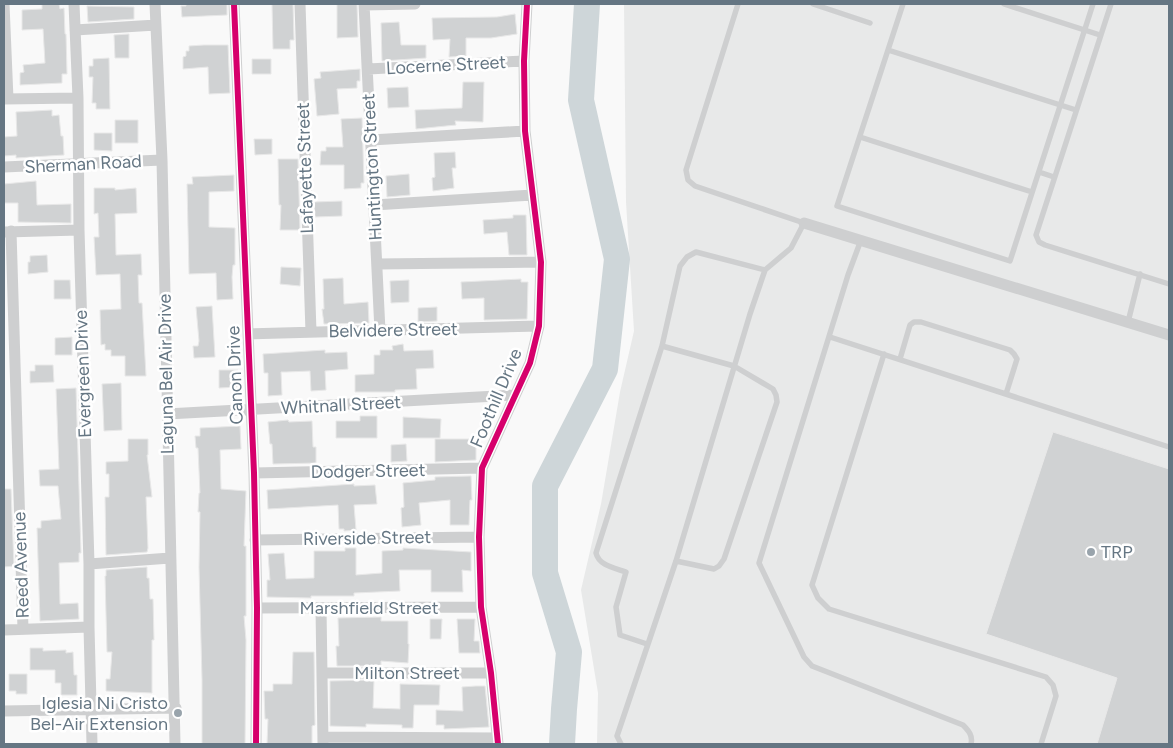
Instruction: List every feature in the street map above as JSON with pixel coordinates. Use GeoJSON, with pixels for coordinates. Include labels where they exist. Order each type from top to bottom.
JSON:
{"type":"FeatureCollection","features":[{"type":"Feature","properties":{"kind":"street"},"geometry":{"type":"LineString","coordinates":[[4,4],[6,99],[78,98]]}},
{"type":"Feature","properties":{"kind":"street","name":"Evergreen Drive"},"geometry":{"type":"LineString","coordinates":[[74,4],[90,564],[89,627],[92,744]]}},
{"type":"Feature","properties":{"kind":"street","name":"Laguna Bel Air Drive"},"geometry":{"type":"LineString","coordinates":[[155,4],[162,160],[170,558],[176,708],[175,744]]}},
{"type":"Feature","properties":{"kind":"street","name":"Canon Drive"},"geometry":{"type":"LineString","coordinates":[[234,4],[254,473],[258,608],[256,744]]}},
{"type":"Feature","properties":{"kind":"street","name":"Lafayette Street"},"geometry":{"type":"LineString","coordinates":[[300,4],[310,332]]}},
{"type":"Feature","properties":{"kind":"street"},"geometry":{"type":"LineString","coordinates":[[364,4],[415,4]]}},
{"type":"Feature","properties":{"kind":"street","name":"Huntington Street"},"geometry":{"type":"LineString","coordinates":[[364,4],[380,331]]}},
{"type":"Feature","properties":{"kind":"street","name":"Foothill Drive"},"geometry":{"type":"LineString","coordinates":[[497,741],[491,674],[481,608],[479,537],[482,468],[530,363],[538,326],[540,262],[525,131],[524,62],[527,4]]}},
{"type":"Feature","properties":{"kind":"street"},"geometry":{"type":"LineString","coordinates":[[75,30],[156,25]]}},
{"type":"Feature","properties":{"kind":"street","name":"Locerne Street"},"geometry":{"type":"LineString","coordinates":[[368,69],[524,62]]}},
{"type":"Feature","properties":{"kind":"street"},"geometry":{"type":"LineString","coordinates":[[371,140],[525,131]]}},
{"type":"Feature","properties":{"kind":"street","name":"Sherman Road"},"geometry":{"type":"LineString","coordinates":[[4,167],[162,160]]}},
{"type":"Feature","properties":{"kind":"street"},"geometry":{"type":"LineString","coordinates":[[374,205],[533,195]]}},
{"type":"Feature","properties":{"kind":"street"},"geometry":{"type":"LineString","coordinates":[[804,223],[1169,335]]}},
{"type":"Feature","properties":{"kind":"street"},"geometry":{"type":"LineString","coordinates":[[7,231],[79,230]]}},
{"type":"Feature","properties":{"kind":"street","name":"Reed Avenue"},"geometry":{"type":"LineString","coordinates":[[7,231],[23,629]]}},
{"type":"Feature","properties":{"kind":"street"},"geometry":{"type":"LineString","coordinates":[[377,264],[540,262]]}},
{"type":"Feature","properties":{"kind":"street","name":"Belvidere Street"},"geometry":{"type":"LineString","coordinates":[[248,334],[538,326]]}},
{"type":"Feature","properties":{"kind":"street","name":"Whitnall Street"},"geometry":{"type":"LineString","coordinates":[[167,414],[514,395]]}},
{"type":"Feature","properties":{"kind":"street","name":"Dodger Street"},"geometry":{"type":"LineString","coordinates":[[254,473],[482,468]]}},
{"type":"Feature","properties":{"kind":"street","name":"Riverside Street"},"geometry":{"type":"LineString","coordinates":[[255,540],[479,537]]}},
{"type":"Feature","properties":{"kind":"street"},"geometry":{"type":"LineString","coordinates":[[90,564],[170,558]]}},
{"type":"Feature","properties":{"kind":"street","name":"Marshfield Street"},"geometry":{"type":"LineString","coordinates":[[258,608],[481,608]]}},
{"type":"Feature","properties":{"kind":"street"},"geometry":{"type":"LineString","coordinates":[[321,608],[324,740],[497,741]]}},
{"type":"Feature","properties":{"kind":"street"},"geometry":{"type":"LineString","coordinates":[[4,630],[89,627]]}},
{"type":"Feature","properties":{"kind":"street","name":"Milton Street"},"geometry":{"type":"LineString","coordinates":[[323,673],[491,674]]}},
{"type":"Feature","properties":{"kind":"street"},"geometry":{"type":"LineString","coordinates":[[4,711],[176,708]]}},
{"type":"Feature","properties":{"kind":"lane"},"geometry":{"type":"LineString","coordinates":[[621,744],[617,736],[676,561],[734,366],[765,270],[791,248],[804,223],[695,186],[688,180],[686,170],[738,4]]}},
{"type":"Feature","properties":{"kind":"lane"},"geometry":{"type":"LineString","coordinates":[[813,4],[870,23]]}},
{"type":"Feature","properties":{"kind":"lane"},"geometry":{"type":"LineString","coordinates":[[903,4],[837,206],[1010,261],[1093,4]]}},
{"type":"Feature","properties":{"kind":"lane"},"geometry":{"type":"LineString","coordinates":[[1004,4],[1100,35]]}},
{"type":"Feature","properties":{"kind":"lane"},"geometry":{"type":"LineString","coordinates":[[1110,4],[1036,235],[1039,242],[1045,245],[1169,284]]}},
{"type":"Feature","properties":{"kind":"lane"},"geometry":{"type":"LineString","coordinates":[[888,50],[1076,110]]}},
{"type":"Feature","properties":{"kind":"lane"},"geometry":{"type":"LineString","coordinates":[[860,137],[1032,192]]}},
{"type":"Feature","properties":{"kind":"lane"},"geometry":{"type":"LineString","coordinates":[[1039,172],[1054,177]]}},
{"type":"Feature","properties":{"kind":"lane"},"geometry":{"type":"LineString","coordinates":[[862,240],[848,275],[759,563],[804,657],[812,666],[963,725],[970,732],[971,744]]}},
{"type":"Feature","properties":{"kind":"lane"},"geometry":{"type":"LineString","coordinates":[[648,644],[620,635],[616,606],[626,572],[597,560],[596,554],[662,346],[680,266],[687,257],[696,252],[765,270]]}},
{"type":"Feature","properties":{"kind":"lane"},"geometry":{"type":"LineString","coordinates":[[1128,322],[1140,274]]}},
{"type":"Feature","properties":{"kind":"lane"},"geometry":{"type":"LineString","coordinates":[[900,359],[910,325],[914,322],[920,322],[1010,350],[1017,359],[1006,394]]}},
{"type":"Feature","properties":{"kind":"lane"},"geometry":{"type":"LineString","coordinates":[[830,337],[1169,447]]}},
{"type":"Feature","properties":{"kind":"lane"},"geometry":{"type":"LineString","coordinates":[[662,346],[734,366],[773,389],[777,402],[724,560],[714,569],[676,561]]}},
{"type":"Feature","properties":{"kind":"lane"},"geometry":{"type":"LineString","coordinates":[[884,354],[812,584],[818,598],[830,609],[1046,677],[1053,685],[1056,696],[1041,744]]}},
{"type":"Feature","properties":{"kind":"shaded area"},"geometry":{"type":"Polygon","coordinates":[[[624,4],[1169,4],[1169,744],[597,744],[598,693],[581,590],[601,504],[620,392],[634,331],[626,202],[624,4]]]}},
{"type":"Feature","properties":{"kind":"building"},"geometry":{"type":"Polygon","coordinates":[[[42,4],[59,4],[60,9],[64,8],[67,74],[62,74],[62,83],[20,85],[20,73],[24,72],[23,65],[45,63],[43,29],[22,30],[22,10],[42,9],[42,4]]]}},
{"type":"Feature","properties":{"kind":"building"},"geometry":{"type":"Polygon","coordinates":[[[186,4],[227,4],[227,15],[182,17],[181,6],[186,6],[186,4]]]}},
{"type":"Feature","properties":{"kind":"building"},"geometry":{"type":"Polygon","coordinates":[[[272,4],[293,4],[294,40],[290,40],[290,49],[273,49],[272,4]]]}},
{"type":"Feature","properties":{"kind":"building"},"geometry":{"type":"Polygon","coordinates":[[[337,4],[357,4],[358,37],[337,38],[337,4]]]}},
{"type":"Feature","properties":{"kind":"building"},"geometry":{"type":"Polygon","coordinates":[[[87,6],[134,7],[134,19],[88,22],[87,6]]]}},
{"type":"Feature","properties":{"kind":"building"},"geometry":{"type":"Polygon","coordinates":[[[515,14],[517,34],[491,38],[466,38],[466,56],[449,57],[450,39],[433,40],[432,18],[497,17],[515,14]]]}},
{"type":"Feature","properties":{"kind":"building"},"geometry":{"type":"Polygon","coordinates":[[[399,22],[401,45],[426,45],[426,58],[382,61],[381,23],[399,22]]]}},
{"type":"Feature","properties":{"kind":"building"},"geometry":{"type":"Polygon","coordinates":[[[129,34],[129,58],[115,58],[114,35],[129,34]]]}},
{"type":"Feature","properties":{"kind":"building"},"geometry":{"type":"Polygon","coordinates":[[[228,45],[230,93],[209,94],[208,67],[183,69],[183,57],[186,56],[186,51],[189,51],[189,46],[228,45]]]}},
{"type":"Feature","properties":{"kind":"building"},"geometry":{"type":"Polygon","coordinates":[[[109,58],[110,109],[96,109],[96,103],[92,103],[93,77],[89,77],[89,66],[93,66],[93,59],[109,58]]]}},
{"type":"Feature","properties":{"kind":"building"},"geometry":{"type":"Polygon","coordinates":[[[252,59],[271,59],[271,74],[252,74],[252,59]]]}},
{"type":"Feature","properties":{"kind":"building"},"geometry":{"type":"Polygon","coordinates":[[[360,69],[360,81],[357,81],[357,88],[337,89],[339,114],[317,116],[314,79],[321,78],[320,72],[360,69]]]}},
{"type":"Feature","properties":{"kind":"building"},"geometry":{"type":"Polygon","coordinates":[[[463,82],[484,82],[483,122],[455,121],[456,125],[416,129],[415,110],[462,108],[463,82]]]}},
{"type":"Feature","properties":{"kind":"building"},"geometry":{"type":"Polygon","coordinates":[[[408,87],[409,107],[388,108],[387,88],[408,87]]]}},
{"type":"Feature","properties":{"kind":"building"},"geometry":{"type":"Polygon","coordinates":[[[52,110],[52,116],[59,115],[64,155],[16,158],[16,155],[4,156],[4,137],[17,136],[16,112],[52,110]]]}},
{"type":"Feature","properties":{"kind":"building"},"geometry":{"type":"Polygon","coordinates":[[[362,118],[364,183],[361,183],[361,188],[344,189],[344,165],[320,165],[321,151],[326,151],[326,147],[343,147],[341,119],[362,118]]]}},
{"type":"Feature","properties":{"kind":"building"},"geometry":{"type":"Polygon","coordinates":[[[115,120],[138,120],[138,143],[115,143],[115,120]]]}},
{"type":"Feature","properties":{"kind":"building"},"geometry":{"type":"Polygon","coordinates":[[[94,133],[112,133],[112,151],[94,150],[94,133]]]}},
{"type":"Feature","properties":{"kind":"building"},"geometry":{"type":"Polygon","coordinates":[[[254,139],[272,139],[272,154],[255,155],[254,139]]]}},
{"type":"Feature","properties":{"kind":"building"},"geometry":{"type":"Polygon","coordinates":[[[455,152],[456,168],[452,168],[454,188],[433,191],[432,178],[435,177],[434,153],[455,152]]]}},
{"type":"Feature","properties":{"kind":"building"},"geometry":{"type":"Polygon","coordinates":[[[278,159],[298,159],[300,230],[280,230],[281,205],[279,205],[278,159]]]}},
{"type":"Feature","properties":{"kind":"building"},"geometry":{"type":"Polygon","coordinates":[[[409,174],[410,195],[387,197],[386,176],[409,174]]]}},
{"type":"Feature","properties":{"kind":"building"},"geometry":{"type":"Polygon","coordinates":[[[234,175],[234,191],[209,192],[209,227],[235,228],[235,265],[233,265],[232,277],[233,299],[217,300],[216,273],[189,274],[187,184],[193,184],[192,177],[234,175]]]}},
{"type":"Feature","properties":{"kind":"building"},"geometry":{"type":"Polygon","coordinates":[[[36,181],[37,205],[71,204],[71,223],[18,222],[18,203],[4,203],[4,184],[36,181]]]}},
{"type":"Feature","properties":{"kind":"building"},"geometry":{"type":"Polygon","coordinates":[[[94,188],[115,188],[115,190],[136,188],[137,213],[115,214],[116,255],[141,254],[142,275],[138,275],[139,303],[142,303],[146,376],[125,376],[125,356],[111,356],[111,350],[105,350],[105,344],[101,345],[100,310],[121,309],[120,274],[96,275],[94,237],[99,237],[98,213],[94,214],[94,188]]]}},
{"type":"Feature","properties":{"kind":"building"},"geometry":{"type":"Polygon","coordinates":[[[342,201],[342,216],[315,217],[314,202],[342,201]]]}},
{"type":"Feature","properties":{"kind":"building"},"geometry":{"type":"Polygon","coordinates":[[[513,215],[526,215],[527,255],[509,255],[507,232],[484,234],[483,220],[513,218],[513,215]]]}},
{"type":"Feature","properties":{"kind":"building"},"geometry":{"type":"Polygon","coordinates":[[[47,255],[48,272],[28,274],[30,256],[47,255]]]}},
{"type":"Feature","properties":{"kind":"building"},"geometry":{"type":"Polygon","coordinates":[[[281,267],[301,268],[300,286],[280,284],[281,267]]]}},
{"type":"Feature","properties":{"kind":"building"},"geometry":{"type":"Polygon","coordinates":[[[343,278],[344,304],[368,302],[369,323],[324,324],[322,309],[324,309],[323,279],[343,278]]]}},
{"type":"Feature","properties":{"kind":"building"},"geometry":{"type":"Polygon","coordinates":[[[521,279],[521,282],[528,282],[527,319],[484,320],[484,298],[462,299],[461,282],[521,279]]]}},
{"type":"Feature","properties":{"kind":"building"},"geometry":{"type":"Polygon","coordinates":[[[54,280],[70,280],[71,299],[54,299],[54,280]]]}},
{"type":"Feature","properties":{"kind":"building"},"geometry":{"type":"Polygon","coordinates":[[[409,280],[409,302],[391,303],[390,281],[409,280]]]}},
{"type":"Feature","properties":{"kind":"building"},"geometry":{"type":"Polygon","coordinates":[[[212,306],[215,357],[194,358],[193,346],[198,346],[199,341],[196,307],[212,306]]]}},
{"type":"Feature","properties":{"kind":"building"},"geometry":{"type":"Polygon","coordinates":[[[437,307],[437,321],[418,322],[418,308],[437,307]]]}},
{"type":"Feature","properties":{"kind":"building"},"geometry":{"type":"Polygon","coordinates":[[[72,337],[72,355],[55,355],[55,338],[72,337]]]}},
{"type":"Feature","properties":{"kind":"building"},"geometry":{"type":"Polygon","coordinates":[[[403,344],[404,351],[433,350],[434,368],[416,369],[417,389],[395,390],[395,392],[355,392],[355,375],[374,374],[374,355],[380,355],[380,350],[393,350],[392,346],[403,344]]]}},
{"type":"Feature","properties":{"kind":"building"},"geometry":{"type":"Polygon","coordinates":[[[325,350],[325,353],[347,352],[348,369],[325,371],[326,390],[311,391],[310,371],[281,372],[282,395],[268,396],[268,373],[264,373],[263,354],[325,350]]]}},
{"type":"Feature","properties":{"kind":"building"},"geometry":{"type":"Polygon","coordinates":[[[35,365],[53,365],[54,382],[30,383],[30,371],[35,371],[35,365]]]}},
{"type":"Feature","properties":{"kind":"building"},"geometry":{"type":"Polygon","coordinates":[[[219,370],[238,370],[238,387],[219,388],[219,370]]]}},
{"type":"Feature","properties":{"kind":"building"},"geometry":{"type":"Polygon","coordinates":[[[121,383],[122,430],[104,431],[102,384],[121,383]]]}},
{"type":"Feature","properties":{"kind":"building"},"geometry":{"type":"Polygon","coordinates":[[[76,388],[81,553],[79,553],[79,562],[59,563],[60,604],[78,603],[79,619],[40,621],[37,528],[41,528],[41,521],[61,519],[58,486],[40,486],[39,470],[59,469],[56,389],[76,388]]]}},
{"type":"Feature","properties":{"kind":"building"},"geometry":{"type":"Polygon","coordinates":[[[360,416],[377,416],[377,438],[336,438],[336,421],[360,421],[360,416]]]}},
{"type":"Feature","properties":{"kind":"building"},"geometry":{"type":"Polygon","coordinates":[[[403,417],[441,419],[440,438],[403,438],[403,417]]]}},
{"type":"Feature","properties":{"kind":"building"},"geometry":{"type":"Polygon","coordinates":[[[288,420],[289,422],[312,421],[313,447],[316,447],[316,463],[273,464],[268,422],[288,420]]]}},
{"type":"Feature","properties":{"kind":"building"},"geometry":{"type":"Polygon","coordinates":[[[240,426],[241,449],[220,450],[221,489],[246,491],[244,546],[246,546],[246,616],[244,616],[246,640],[245,744],[202,744],[200,512],[198,512],[200,493],[198,448],[196,448],[195,436],[200,436],[200,428],[240,426]]]}},
{"type":"Feature","properties":{"kind":"building","name":"TRP"},"geometry":{"type":"Polygon","coordinates":[[[1053,432],[1169,469],[1169,744],[1097,744],[1117,678],[986,634],[1053,432]]]}},
{"type":"Feature","properties":{"kind":"building"},"geometry":{"type":"Polygon","coordinates":[[[128,439],[148,439],[147,455],[152,497],[146,497],[148,548],[147,552],[106,555],[105,497],[109,497],[109,474],[106,474],[106,462],[128,461],[128,439]]]}},
{"type":"Feature","properties":{"kind":"building"},"geometry":{"type":"Polygon","coordinates":[[[435,439],[476,439],[476,460],[435,462],[435,439]]]}},
{"type":"Feature","properties":{"kind":"building"},"geometry":{"type":"Polygon","coordinates":[[[406,444],[407,461],[391,462],[391,445],[406,444]]]}},
{"type":"Feature","properties":{"kind":"building"},"geometry":{"type":"Polygon","coordinates":[[[471,476],[472,500],[470,500],[469,525],[450,525],[450,500],[419,503],[421,525],[402,527],[401,508],[404,507],[403,483],[435,480],[435,477],[471,476]]]}},
{"type":"Feature","properties":{"kind":"building"},"geometry":{"type":"Polygon","coordinates":[[[354,484],[354,486],[375,485],[377,504],[354,505],[356,530],[344,531],[344,529],[339,529],[338,505],[268,509],[267,490],[354,484]]]}},
{"type":"Feature","properties":{"kind":"building"},"geometry":{"type":"Polygon","coordinates":[[[4,489],[11,489],[14,566],[4,567],[4,489]]]}},
{"type":"Feature","properties":{"kind":"building"},"geometry":{"type":"Polygon","coordinates":[[[345,548],[356,548],[356,575],[382,573],[382,551],[403,550],[403,548],[471,552],[471,571],[462,570],[463,592],[431,592],[431,570],[399,570],[400,591],[354,593],[354,596],[311,596],[311,598],[267,597],[267,580],[270,580],[268,554],[284,553],[286,579],[314,578],[314,551],[345,551],[345,548]]]}},
{"type":"Feature","properties":{"kind":"building"},"geometry":{"type":"Polygon","coordinates":[[[147,567],[150,599],[153,599],[152,693],[106,691],[106,679],[110,679],[112,652],[107,652],[106,570],[147,567]]]}},
{"type":"Feature","properties":{"kind":"building"},"geometry":{"type":"Polygon","coordinates":[[[381,617],[381,621],[408,621],[408,663],[381,661],[381,665],[374,666],[337,666],[336,646],[339,646],[338,618],[381,617]]]}},
{"type":"Feature","properties":{"kind":"building"},"geometry":{"type":"Polygon","coordinates":[[[430,619],[442,619],[441,639],[430,639],[430,619]]]}},
{"type":"Feature","properties":{"kind":"building"},"geometry":{"type":"Polygon","coordinates":[[[457,619],[475,619],[474,641],[479,641],[480,653],[459,653],[457,619]]]}},
{"type":"Feature","properties":{"kind":"building"},"geometry":{"type":"Polygon","coordinates":[[[30,648],[43,648],[43,651],[66,650],[66,653],[73,652],[74,675],[77,675],[77,695],[61,695],[61,683],[55,683],[55,670],[30,670],[30,648]]]}},
{"type":"Feature","properties":{"kind":"building"},"geometry":{"type":"Polygon","coordinates":[[[293,652],[314,652],[315,725],[312,726],[312,744],[267,744],[268,719],[265,719],[264,691],[273,691],[273,684],[292,684],[293,652]]]}},
{"type":"Feature","properties":{"kind":"building"},"geometry":{"type":"Polygon","coordinates":[[[9,674],[27,674],[27,694],[16,694],[16,691],[9,691],[9,674]]]}},
{"type":"Feature","properties":{"kind":"building"},"geometry":{"type":"Polygon","coordinates":[[[374,680],[373,708],[400,709],[400,684],[440,685],[439,705],[414,705],[413,728],[402,728],[402,725],[366,724],[366,727],[330,726],[330,681],[374,680]]]}},
{"type":"Feature","properties":{"kind":"building"},"geometry":{"type":"Polygon","coordinates":[[[485,686],[489,727],[444,729],[444,725],[436,725],[436,710],[463,711],[462,687],[485,686]]]}},
{"type":"Feature","properties":{"kind":"waterway"},"geometry":{"type":"LineString","coordinates":[[562,744],[569,652],[545,573],[545,486],[605,369],[617,259],[581,100],[587,4]]}},
{"type":"Feature","properties":{"kind":"cycle path"},"geometry":{"type":"LineString","coordinates":[[234,4],[254,473],[257,608],[256,744]]}},
{"type":"Feature","properties":{"kind":"cycle path"},"geometry":{"type":"LineString","coordinates":[[498,744],[491,673],[481,607],[479,537],[482,468],[530,363],[539,326],[541,262],[525,131],[524,61],[527,4]]}},
{"type":"Feature","properties":{"kind":"place","name":"TRP"},"geometry":{"type":"Point","coordinates":[1091,552]}},
{"type":"Feature","properties":{"kind":"place","name":"Iglesia Ni Cristo Bel-Air Extension"},"geometry":{"type":"Point","coordinates":[178,713]}}]}
